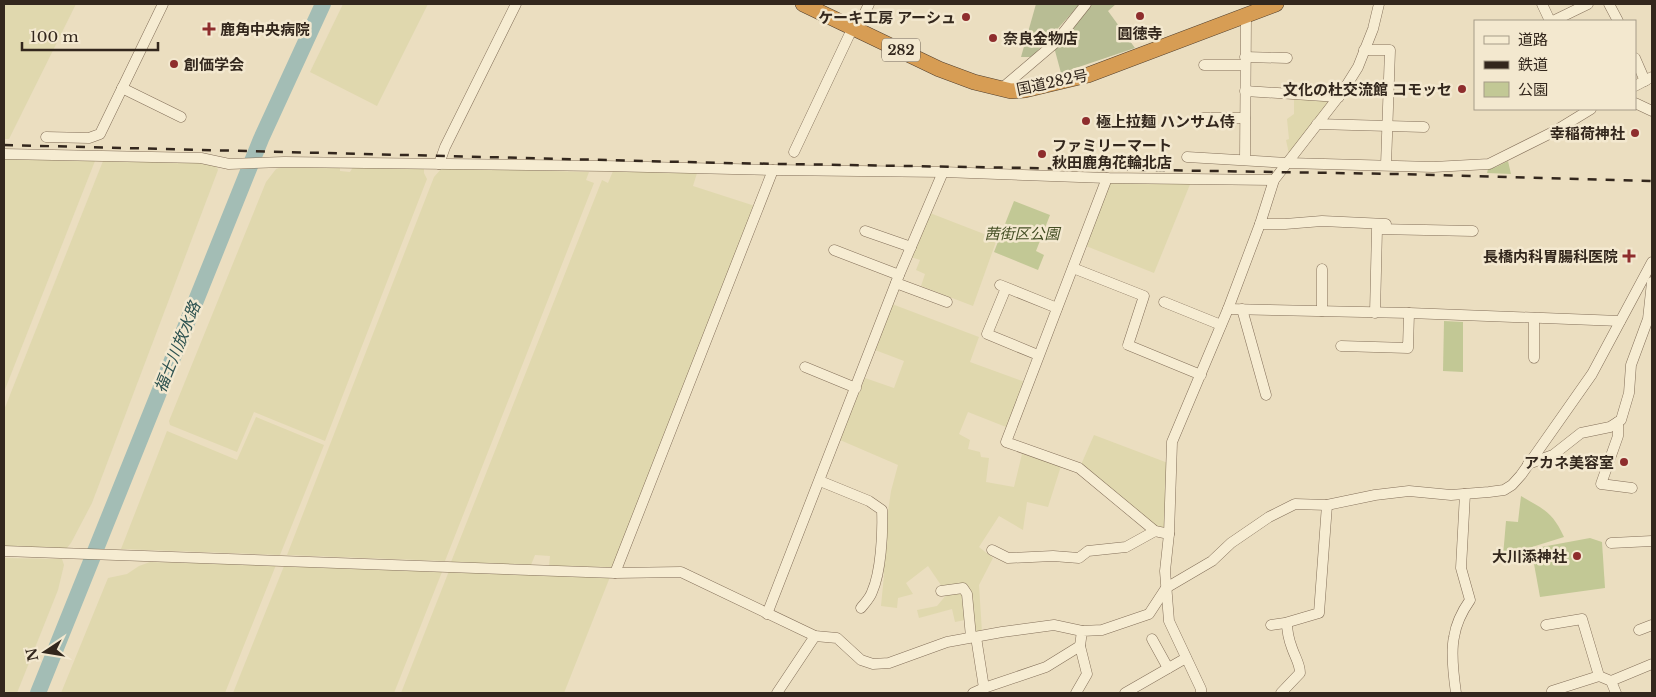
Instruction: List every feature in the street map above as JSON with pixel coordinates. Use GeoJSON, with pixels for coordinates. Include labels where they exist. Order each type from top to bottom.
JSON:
{"type":"FeatureCollection","features":[{"type":"Feature","properties":{"kind":"highway","name":"国道282号"},"geometry":{"type":"LineString","coordinates":[[803,4],[940,69],[1001,89],[1024,90],[1088,75],[1276,4]]}},
{"type":"Feature","properties":{"kind":"street"},"geometry":{"type":"LineString","coordinates":[[46,138],[89,138],[100,134],[163,4]]}},
{"type":"Feature","properties":{"kind":"street"},"geometry":{"type":"LineString","coordinates":[[439,164],[445,148],[516,4]]}},
{"type":"Feature","properties":{"kind":"street"},"geometry":{"type":"LineString","coordinates":[[794,152],[855,28],[869,4]]}},
{"type":"Feature","properties":{"kind":"street"},"geometry":{"type":"LineString","coordinates":[[1001,89],[1055,43],[1086,4]]}},
{"type":"Feature","properties":{"kind":"street"},"geometry":{"type":"LineString","coordinates":[[1201,693],[1201,689],[1169,621],[1165,571],[1169,534],[1172,442],[1228,309],[1260,224],[1274,180],[1339,97],[1358,67],[1373,29],[1379,4]]}},
{"type":"Feature","properties":{"kind":"street"},"geometry":{"type":"LineString","coordinates":[[1542,4],[1550,20]]}},
{"type":"Feature","properties":{"kind":"street"},"geometry":{"type":"LineString","coordinates":[[1553,20],[1588,4]]}},
{"type":"Feature","properties":{"kind":"street"},"geometry":{"type":"LineString","coordinates":[[1609,4],[1617,20]]}},
{"type":"Feature","properties":{"kind":"street"},"geometry":{"type":"LineString","coordinates":[[1245,160],[1246,16]]}},
{"type":"Feature","properties":{"kind":"street"},"geometry":{"type":"LineString","coordinates":[[1364,50],[1390,50],[1386,166]]}},
{"type":"Feature","properties":{"kind":"street"},"geometry":{"type":"LineString","coordinates":[[1204,65],[1287,58]]}},
{"type":"Feature","properties":{"kind":"street"},"geometry":{"type":"LineString","coordinates":[[1636,60],[1649,79],[1636,86]]}},
{"type":"Feature","properties":{"kind":"street"},"geometry":{"type":"LineString","coordinates":[[122,88],[181,116]]}},
{"type":"Feature","properties":{"kind":"street"},"geometry":{"type":"LineString","coordinates":[[1245,91],[1339,97]]}},
{"type":"Feature","properties":{"kind":"street"},"geometry":{"type":"LineString","coordinates":[[1636,103],[1652,111]]}},
{"type":"Feature","properties":{"kind":"street"},"geometry":{"type":"LineString","coordinates":[[1187,157],[1386,166],[1433,167],[1488,164],[1555,131],[1589,110]]}},
{"type":"Feature","properties":{"kind":"street"},"geometry":{"type":"LineString","coordinates":[[1202,118],[1245,118]]}},
{"type":"Feature","properties":{"kind":"street"},"geometry":{"type":"LineString","coordinates":[[1317,124],[1424,127]]}},
{"type":"Feature","properties":{"kind":"street"},"geometry":{"type":"LineString","coordinates":[[4,154],[201,158],[229,164],[284,162],[439,164],[943,172],[1107,178],[1274,180]]}},
{"type":"Feature","properties":{"kind":"street"},"geometry":{"type":"LineString","coordinates":[[615,573],[773,170]]}},
{"type":"Feature","properties":{"kind":"street"},"geometry":{"type":"LineString","coordinates":[[767,614],[898,279],[943,172]]}},
{"type":"Feature","properties":{"kind":"street"},"geometry":{"type":"LineString","coordinates":[[1107,178],[1006,442],[1079,468],[1155,531],[1169,534]]}},
{"type":"Feature","properties":{"kind":"street"},"geometry":{"type":"LineString","coordinates":[[1260,224],[1322,221],[1387,224],[1388,230]]}},
{"type":"Feature","properties":{"kind":"street"},"geometry":{"type":"LineString","coordinates":[[1375,312],[1378,229],[1473,231]]}},
{"type":"Feature","properties":{"kind":"street"},"geometry":{"type":"LineString","coordinates":[[865,231],[911,247]]}},
{"type":"Feature","properties":{"kind":"street"},"geometry":{"type":"LineString","coordinates":[[834,250],[947,302]]}},
{"type":"Feature","properties":{"kind":"street"},"geometry":{"type":"LineString","coordinates":[[4,551],[615,573],[681,572],[815,636],[837,638],[861,660],[873,664],[889,663],[947,642],[1054,625],[1082,631],[1102,630],[1149,614],[1166,588],[1212,561],[1230,543],[1269,517],[1295,504],[1327,505],[1374,495],[1409,491],[1451,495],[1465,494],[1504,490],[1512,485],[1592,374],[1652,265]]}},
{"type":"Feature","properties":{"kind":"street"},"geometry":{"type":"LineString","coordinates":[[1073,268],[1144,296],[1128,345],[1201,375]]}},
{"type":"Feature","properties":{"kind":"street"},"geometry":{"type":"LineString","coordinates":[[1322,269],[1322,311]]}},
{"type":"Feature","properties":{"kind":"street"},"geometry":{"type":"LineString","coordinates":[[1528,464],[1553,455],[1580,433],[1610,427],[1621,420],[1629,393],[1631,364],[1648,319],[1652,282]]}},
{"type":"Feature","properties":{"kind":"street"},"geometry":{"type":"LineString","coordinates":[[1038,355],[987,334],[1003,287],[1056,308]]}},
{"type":"Feature","properties":{"kind":"street"},"geometry":{"type":"LineString","coordinates":[[1164,302],[1221,324]]}},
{"type":"Feature","properties":{"kind":"street"},"geometry":{"type":"LineString","coordinates":[[1228,309],[1409,313],[1620,321]]}},
{"type":"Feature","properties":{"kind":"street"},"geometry":{"type":"LineString","coordinates":[[1242,309],[1266,395]]}},
{"type":"Feature","properties":{"kind":"street"},"geometry":{"type":"LineString","coordinates":[[1341,346],[1408,348],[1409,313]]}},
{"type":"Feature","properties":{"kind":"street"},"geometry":{"type":"LineString","coordinates":[[1534,318],[1534,358]]}},
{"type":"Feature","properties":{"kind":"street"},"geometry":{"type":"LineString","coordinates":[[805,367],[856,388]]}},
{"type":"Feature","properties":{"kind":"street"},"geometry":{"type":"LineString","coordinates":[[1618,422],[1618,436],[1601,484],[1632,488]]}},
{"type":"Feature","properties":{"kind":"street"},"geometry":{"type":"LineString","coordinates":[[820,481],[870,501],[882,510],[877,578],[871,594],[861,608]]}},
{"type":"Feature","properties":{"kind":"street"},"geometry":{"type":"LineString","coordinates":[[1456,693],[1453,637],[1464,609],[1470,600],[1461,568],[1465,494]]}},
{"type":"Feature","properties":{"kind":"street"},"geometry":{"type":"LineString","coordinates":[[1271,625],[1287,623],[1319,613],[1327,505]]}},
{"type":"Feature","properties":{"kind":"street"},"geometry":{"type":"LineString","coordinates":[[992,550],[1008,558],[1053,556],[1079,558],[1088,551],[1126,547],[1155,531]]}},
{"type":"Feature","properties":{"kind":"street"},"geometry":{"type":"LineString","coordinates":[[1611,543],[1652,541]]}},
{"type":"Feature","properties":{"kind":"street"},"geometry":{"type":"LineString","coordinates":[[941,590],[963,588],[967,594],[984,688]]}},
{"type":"Feature","properties":{"kind":"street"},"geometry":{"type":"LineString","coordinates":[[1546,625],[1582,619],[1599,676]]}},
{"type":"Feature","properties":{"kind":"street"},"geometry":{"type":"LineString","coordinates":[[1281,693],[1300,673],[1300,667],[1290,641],[1287,623]]}},
{"type":"Feature","properties":{"kind":"street"},"geometry":{"type":"LineString","coordinates":[[1639,630],[1652,626]]}},
{"type":"Feature","properties":{"kind":"street"},"geometry":{"type":"LineString","coordinates":[[1076,693],[1087,674],[1080,646],[1082,631]]}},
{"type":"Feature","properties":{"kind":"street"},"geometry":{"type":"LineString","coordinates":[[778,693],[815,636]]}},
{"type":"Feature","properties":{"kind":"street"},"geometry":{"type":"LineString","coordinates":[[1152,639],[1168,668]]}},
{"type":"Feature","properties":{"kind":"street"},"geometry":{"type":"LineString","coordinates":[[973,693],[1046,667],[1080,646]]}},
{"type":"Feature","properties":{"kind":"street"},"geometry":{"type":"LineString","coordinates":[[1125,693],[1186,658]]}},
{"type":"Feature","properties":{"kind":"street"},"geometry":{"type":"LineString","coordinates":[[1611,681],[1652,664]]}},
{"type":"Feature","properties":{"kind":"street"},"geometry":{"type":"LineString","coordinates":[[1552,691],[1599,676],[1611,681],[1616,693]]}},
{"type":"Feature","properties":{"kind":"shaded area"},"geometry":{"type":"Polygon","coordinates":[[[4,4],[76,4],[9,139],[4,139],[4,4]]]}},
{"type":"Feature","properties":{"kind":"shaded area"},"geometry":{"type":"Polygon","coordinates":[[[343,4],[428,4],[377,106],[310,72],[343,4]]]}},
{"type":"Feature","properties":{"kind":"shaded area"},"geometry":{"type":"Polygon","coordinates":[[[1294,95],[1332,102],[1289,154],[1286,140],[1289,139],[1287,119],[1294,114],[1294,95]]]}},
{"type":"Feature","properties":{"kind":"shaded area"},"geometry":{"type":"Polygon","coordinates":[[[4,159],[95,161],[4,392],[4,159]]]}},
{"type":"Feature","properties":{"kind":"shaded area"},"geometry":{"type":"Polygon","coordinates":[[[103,161],[208,162],[216,165],[218,170],[92,503],[71,543],[66,549],[4,547],[4,410],[103,161]]]}},
{"type":"Feature","properties":{"kind":"shaded area"},"geometry":{"type":"Polygon","coordinates":[[[287,165],[340,166],[340,171],[350,172],[353,167],[424,168],[427,179],[325,441],[254,412],[237,452],[170,425],[169,421],[266,182],[276,169],[287,165]]]}},
{"type":"Feature","properties":{"kind":"shaded area"},"geometry":{"type":"Polygon","coordinates":[[[442,168],[589,172],[586,180],[594,183],[445,561],[287,555],[434,177],[442,168]]]}},
{"type":"Feature","properties":{"kind":"shaded area"},"geometry":{"type":"Polygon","coordinates":[[[613,171],[697,173],[693,186],[755,206],[613,567],[549,566],[550,556],[535,555],[531,565],[451,562],[602,180],[608,183],[613,171]]]}},
{"type":"Feature","properties":{"kind":"shaded area"},"geometry":{"type":"Polygon","coordinates":[[[1110,182],[1191,182],[1154,273],[1086,246],[1110,182]]]}},
{"type":"Feature","properties":{"kind":"shaded area"},"geometry":{"type":"Polygon","coordinates":[[[930,213],[997,239],[973,306],[921,286],[925,274],[916,270],[920,260],[911,257],[930,213]]]}},
{"type":"Feature","properties":{"kind":"shaded area"},"geometry":{"type":"Polygon","coordinates":[[[892,304],[979,337],[970,362],[1025,382],[1006,427],[968,412],[959,434],[970,440],[968,449],[980,452],[981,457],[989,458],[986,482],[1014,487],[1022,454],[1061,466],[1048,507],[1027,502],[1023,530],[999,516],[979,547],[993,558],[979,585],[982,632],[972,634],[970,619],[955,622],[952,609],[919,618],[917,610],[937,606],[947,594],[928,566],[906,583],[913,594],[898,598],[897,608],[881,606],[884,575],[882,553],[891,491],[898,465],[840,440],[865,378],[894,388],[904,361],[875,350],[892,304]]]}},
{"type":"Feature","properties":{"kind":"shaded area"},"geometry":{"type":"Polygon","coordinates":[[[256,417],[324,445],[280,555],[121,549],[167,431],[237,460],[256,417]]]}},
{"type":"Feature","properties":{"kind":"shaded area"},"geometry":{"type":"Polygon","coordinates":[[[1094,435],[1168,463],[1166,528],[1161,529],[1138,513],[1080,467],[1094,435]]]}},
{"type":"Feature","properties":{"kind":"shaded area"},"geometry":{"type":"Polygon","coordinates":[[[4,558],[62,559],[64,565],[58,590],[17,693],[4,693],[4,558]]]}},
{"type":"Feature","properties":{"kind":"shaded area"},"geometry":{"type":"Polygon","coordinates":[[[150,562],[276,565],[225,693],[61,693],[108,578],[127,574],[139,566],[150,562]]]}},
{"type":"Feature","properties":{"kind":"shaded area"},"geometry":{"type":"Polygon","coordinates":[[[284,566],[442,572],[394,693],[233,693],[284,566]]]}},
{"type":"Feature","properties":{"kind":"shaded area"},"geometry":{"type":"Polygon","coordinates":[[[449,571],[610,577],[564,693],[401,693],[449,571]]]}},
{"type":"Feature","properties":{"kind":"green space"},"geometry":{"type":"Polygon","coordinates":[[[1036,4],[1080,4],[1032,57],[1021,57],[1036,4]]]}},
{"type":"Feature","properties":{"kind":"green space"},"geometry":{"type":"Polygon","coordinates":[[[1089,4],[1116,4],[1108,11],[1135,48],[1061,73],[1054,47],[1089,4]]]}},
{"type":"Feature","properties":{"kind":"green space"},"geometry":{"type":"Polygon","coordinates":[[[1508,161],[1511,174],[1487,173],[1488,169],[1508,161]]]}},
{"type":"Feature","properties":{"kind":"green space","name":"茜街区公園"},"geometry":{"type":"Polygon","coordinates":[[[1014,201],[1050,215],[1036,251],[1044,255],[1038,270],[994,252],[1014,201]]]}},
{"type":"Feature","properties":{"kind":"green space"},"geometry":{"type":"Polygon","coordinates":[[[1444,321],[1463,322],[1463,372],[1443,371],[1444,321]]]}},
{"type":"Feature","properties":{"kind":"green space"},"geometry":{"type":"Polygon","coordinates":[[[1521,496],[1547,512],[1560,528],[1564,537],[1503,556],[1506,521],[1518,522],[1521,496]]]}},
{"type":"Feature","properties":{"kind":"green space"},"geometry":{"type":"Polygon","coordinates":[[[1590,538],[1602,542],[1605,588],[1540,597],[1532,553],[1536,548],[1590,538]]]}},
{"type":"Feature","properties":{"kind":"waterway","name":"福士川放水路"},"geometry":{"type":"LineString","coordinates":[[38,693],[261,139],[323,4]]}},
{"type":"Feature","properties":{"kind":"railway"},"geometry":{"type":"LineString","coordinates":[[4,145],[724,163],[1396,174],[1652,181]]}},
{"type":"Feature","properties":{"kind":"place","name":"圓徳寺"},"geometry":{"type":"Point","coordinates":[1140,16]}},
{"type":"Feature","properties":{"kind":"place","name":"ケーキ工房 アーシュ"},"geometry":{"type":"Point","coordinates":[966,17]}},
{"type":"Feature","properties":{"kind":"place","name":"鹿角中央病院"},"geometry":{"type":"Point","coordinates":[209,29]}},
{"type":"Feature","properties":{"kind":"place","name":"奈良金物店"},"geometry":{"type":"Point","coordinates":[993,38]}},
{"type":"Feature","properties":{"kind":"place","name":"創価学会"},"geometry":{"type":"Point","coordinates":[174,64]}},
{"type":"Feature","properties":{"kind":"place","name":"文化の杜交流館 コモッセ"},"geometry":{"type":"Point","coordinates":[1462,89]}},
{"type":"Feature","properties":{"kind":"place","name":"極上拉麺 ハンサム侍"},"geometry":{"type":"Point","coordinates":[1086,121]}},
{"type":"Feature","properties":{"kind":"place","name":"幸稲荷神社"},"geometry":{"type":"Point","coordinates":[1635,133]}},
{"type":"Feature","properties":{"kind":"place","name":"ファミリーマート 秋田鹿角花輪北店"},"geometry":{"type":"Point","coordinates":[1042,154]}},
{"type":"Feature","properties":{"kind":"place","name":"長橋内科胃腸科医院"},"geometry":{"type":"Point","coordinates":[1629,256]}},
{"type":"Feature","properties":{"kind":"place","name":"アカネ美容室"},"geometry":{"type":"Point","coordinates":[1624,462]}},
{"type":"Feature","properties":{"kind":"place","name":"大川添神社"},"geometry":{"type":"Point","coordinates":[1577,556]}}]}
